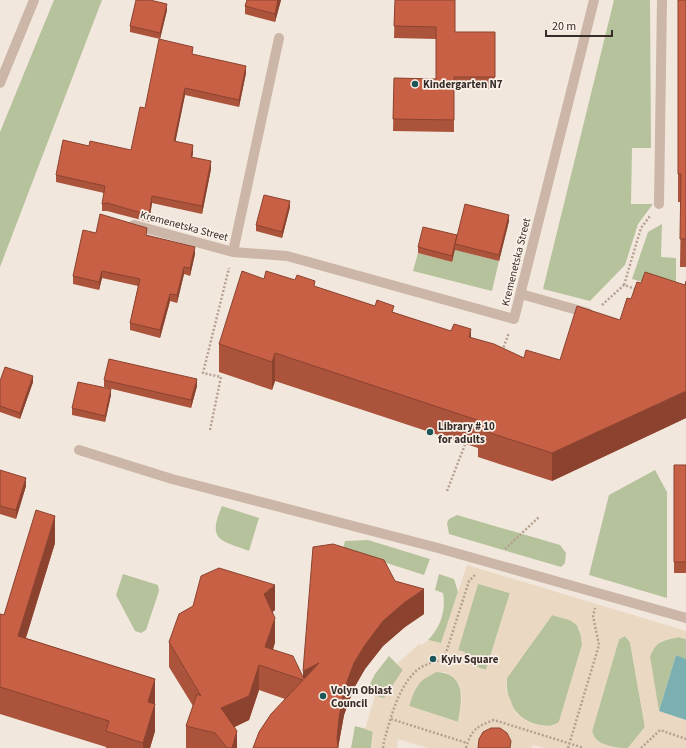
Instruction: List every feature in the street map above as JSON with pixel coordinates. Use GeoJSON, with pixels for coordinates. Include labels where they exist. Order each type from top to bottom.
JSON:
{"type":"FeatureCollection","features":[{"type":"Feature","properties":{"kind":"street"},"geometry":{"type":"LineString","coordinates":[[0,83],[34,0]]}},
{"type":"Feature","properties":{"kind":"street","name":"Kremenetska Street"},"geometry":{"type":"LineString","coordinates":[[120,221],[233,252],[287,256],[514,319],[594,0]]}},
{"type":"Feature","properties":{"kind":"street"},"geometry":{"type":"LineString","coordinates":[[659,204],[662,0]]}},
{"type":"Feature","properties":{"kind":"street","name":"Kremenetska Street"},"geometry":{"type":"LineString","coordinates":[[233,252],[279,38]]}},
{"type":"Feature","properties":{"kind":"street"},"geometry":{"type":"LineString","coordinates":[[521,294],[592,314]]}},
{"type":"Feature","properties":{"kind":"street"},"geometry":{"type":"LineString","coordinates":[[79,450],[172,479],[599,592],[686,618]]}},
{"type":"Feature","properties":{"kind":"path"},"geometry":{"type":"LineString","coordinates":[[592,314],[624,285],[641,228],[659,204]]}},
{"type":"Feature","properties":{"kind":"path"},"geometry":{"type":"LineString","coordinates":[[210,430],[221,378],[203,373],[233,252]]}},
{"type":"Feature","properties":{"kind":"path"},"geometry":{"type":"LineString","coordinates":[[624,285],[645,292]]}},
{"type":"Feature","properties":{"kind":"path"},"geometry":{"type":"LineString","coordinates":[[501,352],[514,319]]}},
{"type":"Feature","properties":{"kind":"path"},"geometry":{"type":"LineString","coordinates":[[447,491],[468,436]]}},
{"type":"Feature","properties":{"kind":"path"},"geometry":{"type":"LineString","coordinates":[[384,748],[384,741],[396,701],[416,671],[428,663],[444,659],[469,581],[539,517]]}},
{"type":"Feature","properties":{"kind":"path"},"geometry":{"type":"LineString","coordinates":[[568,748],[600,645],[593,616],[599,592]]}},
{"type":"Feature","properties":{"kind":"path"},"geometry":{"type":"LineString","coordinates":[[391,718],[467,743]]}},
{"type":"Feature","properties":{"kind":"path"},"geometry":{"type":"LineString","coordinates":[[466,748],[469,736],[479,726],[494,720],[584,748]]}},
{"type":"Feature","properties":{"kind":"path"},"geometry":{"type":"LineString","coordinates":[[641,748],[660,730],[686,738]]}},
{"type":"Feature","properties":{"kind":"green space"},"geometry":{"type":"Polygon","coordinates":[[[54,0],[102,0],[0,267],[0,132],[54,0]]]}},
{"type":"Feature","properties":{"kind":"green space"},"geometry":{"type":"Polygon","coordinates":[[[614,0],[650,0],[651,148],[632,148],[631,204],[653,204],[638,224],[625,265],[590,301],[543,289],[614,0]]]}},
{"type":"Feature","properties":{"kind":"green space"},"geometry":{"type":"Polygon","coordinates":[[[662,224],[661,257],[676,258],[676,291],[632,279],[648,232],[662,224]]]}},
{"type":"Feature","properties":{"kind":"green space"},"geometry":{"type":"Polygon","coordinates":[[[455,250],[499,261],[492,291],[413,271],[418,253],[452,262],[455,250]]]}},
{"type":"Feature","properties":{"kind":"green space"},"geometry":{"type":"Polygon","coordinates":[[[655,470],[667,492],[667,598],[589,575],[609,495],[655,470]]]}},
{"type":"Feature","properties":{"kind":"green space"},"geometry":{"type":"Polygon","coordinates":[[[222,506],[259,518],[249,551],[224,541],[219,538],[216,533],[216,526],[222,506]]]}},
{"type":"Feature","properties":{"kind":"green space"},"geometry":{"type":"Polygon","coordinates":[[[457,515],[560,545],[566,553],[565,563],[561,567],[449,534],[447,523],[449,519],[457,515]]]}},
{"type":"Feature","properties":{"kind":"green space"},"geometry":{"type":"Polygon","coordinates":[[[368,540],[430,559],[424,575],[343,549],[345,541],[368,540]]]}},
{"type":"Feature","properties":{"kind":"green space"},"geometry":{"type":"Polygon","coordinates":[[[123,574],[158,585],[159,591],[146,630],[141,633],[135,631],[116,595],[123,574]]]}},
{"type":"Feature","properties":{"kind":"green space"},"geometry":{"type":"Polygon","coordinates":[[[439,574],[454,579],[458,592],[441,644],[428,640],[436,630],[442,618],[444,606],[443,593],[435,590],[439,574]]]}},
{"type":"Feature","properties":{"kind":"green space"},"geometry":{"type":"Polygon","coordinates":[[[478,583],[510,593],[486,670],[462,662],[458,650],[478,583]]]}},
{"type":"Feature","properties":{"kind":"green space"},"geometry":{"type":"Polygon","coordinates":[[[552,615],[570,620],[577,625],[582,638],[582,645],[559,722],[554,725],[547,726],[531,722],[518,714],[510,702],[507,678],[552,615]]]}},
{"type":"Feature","properties":{"kind":"green space"},"geometry":{"type":"Polygon","coordinates":[[[625,636],[630,642],[645,727],[628,748],[611,747],[601,743],[594,736],[592,731],[619,639],[625,636]]]}},
{"type":"Feature","properties":{"kind":"green space"},"geometry":{"type":"Polygon","coordinates":[[[679,637],[686,639],[686,659],[676,655],[659,711],[651,674],[651,651],[661,642],[679,637]]]}},
{"type":"Feature","properties":{"kind":"green space"},"geometry":{"type":"Polygon","coordinates":[[[389,656],[403,670],[384,699],[366,692],[375,674],[389,656]]]}},
{"type":"Feature","properties":{"kind":"green space"},"geometry":{"type":"Polygon","coordinates":[[[436,672],[453,677],[458,682],[461,705],[458,722],[409,706],[421,681],[436,672]]]}},
{"type":"Feature","properties":{"kind":"green space"},"geometry":{"type":"Polygon","coordinates":[[[355,726],[373,731],[371,748],[351,748],[355,726]]]}},
{"type":"Feature","properties":{"kind":"shaded area","name":"Kyiv Square"},"geometry":{"type":"Polygon","coordinates":[[[467,565],[686,631],[686,639],[679,637],[661,641],[655,647],[650,656],[659,711],[686,720],[686,748],[628,748],[645,727],[630,642],[625,636],[619,639],[592,731],[598,742],[616,748],[545,748],[533,745],[532,748],[428,748],[398,739],[397,748],[371,748],[373,732],[365,729],[375,696],[384,698],[403,670],[397,664],[419,644],[422,645],[428,640],[441,643],[467,565]],[[478,584],[458,650],[465,652],[462,662],[486,670],[510,593],[478,584]],[[552,615],[507,678],[506,689],[516,714],[531,723],[546,726],[553,726],[559,722],[582,645],[580,630],[577,625],[570,620],[552,615]],[[436,672],[421,681],[414,691],[409,706],[458,722],[462,700],[459,683],[445,672],[436,672]]]}},
{"type":"Feature","properties":{"kind":"water"},"geometry":{"type":"Polygon","coordinates":[[[676,655],[686,659],[686,720],[659,711],[676,655]]]}},
{"type":"Feature","properties":{"kind":"building"},"geometry":{"type":"Polygon","coordinates":[[[136,0],[150,0],[167,4],[160,33],[130,26],[136,0]]]}},
{"type":"Feature","properties":{"kind":"building"},"geometry":{"type":"Polygon","coordinates":[[[247,0],[278,0],[275,14],[245,6],[247,0]]]}},
{"type":"Feature","properties":{"kind":"building"},"geometry":{"type":"Polygon","coordinates":[[[395,0],[455,0],[455,32],[495,32],[495,77],[454,77],[454,120],[393,119],[394,78],[436,79],[436,27],[394,26],[395,0]]]}},
{"type":"Feature","properties":{"kind":"building"},"geometry":{"type":"Polygon","coordinates":[[[678,0],[686,0],[686,239],[680,239],[681,174],[678,174],[678,0]]]}},
{"type":"Feature","properties":{"kind":"building"},"geometry":{"type":"Polygon","coordinates":[[[159,39],[193,47],[192,54],[246,66],[239,100],[185,88],[174,141],[193,145],[191,157],[211,161],[202,206],[152,196],[149,215],[107,203],[102,204],[105,186],[56,175],[63,140],[89,146],[90,141],[131,150],[140,107],[145,108],[159,39]]]}},
{"type":"Feature","properties":{"kind":"building"},"geometry":{"type":"Polygon","coordinates":[[[264,195],[290,201],[282,232],[256,225],[264,195]]]}},
{"type":"Feature","properties":{"kind":"building"},"geometry":{"type":"Polygon","coordinates":[[[465,204],[509,215],[499,255],[455,244],[465,204]]]}},
{"type":"Feature","properties":{"kind":"building"},"geometry":{"type":"Polygon","coordinates":[[[100,214],[147,228],[146,235],[195,247],[190,268],[184,267],[177,295],[170,294],[160,330],[130,323],[140,279],[102,271],[99,282],[73,276],[83,230],[96,233],[100,214]]]}},
{"type":"Feature","properties":{"kind":"building"},"geometry":{"type":"Polygon","coordinates":[[[423,227],[457,235],[452,256],[418,247],[423,227]]]}},
{"type":"Feature","properties":{"kind":"building"},"geometry":{"type":"Polygon","coordinates":[[[242,271],[264,279],[266,271],[295,280],[297,275],[315,281],[314,286],[375,306],[377,300],[394,306],[392,312],[451,331],[454,324],[471,329],[469,337],[494,344],[524,358],[526,350],[560,360],[577,306],[620,320],[627,298],[631,299],[637,282],[641,283],[645,272],[685,285],[686,281],[686,391],[552,453],[478,429],[480,421],[275,353],[272,362],[219,344],[242,271]]]}},
{"type":"Feature","properties":{"kind":"building"},"geometry":{"type":"Polygon","coordinates":[[[109,359],[197,379],[191,400],[104,380],[109,359]]]}},
{"type":"Feature","properties":{"kind":"building"},"geometry":{"type":"Polygon","coordinates":[[[5,367],[33,376],[20,413],[0,406],[0,381],[5,367]]]}},
{"type":"Feature","properties":{"kind":"building"},"geometry":{"type":"Polygon","coordinates":[[[78,382],[111,389],[105,416],[72,408],[78,382]]]}},
{"type":"Feature","properties":{"kind":"building"},"geometry":{"type":"Polygon","coordinates":[[[674,465],[686,465],[686,562],[674,562],[674,465]]]}},
{"type":"Feature","properties":{"kind":"building"},"geometry":{"type":"Polygon","coordinates":[[[0,470],[26,478],[16,510],[0,506],[0,470]]]}},
{"type":"Feature","properties":{"kind":"building"},"geometry":{"type":"Polygon","coordinates":[[[36,510],[55,516],[18,636],[155,679],[148,702],[155,704],[143,743],[106,731],[109,721],[0,687],[0,614],[4,615],[36,510]]]}},
{"type":"Feature","properties":{"kind":"building"},"geometry":{"type":"Polygon","coordinates":[[[333,544],[384,560],[395,581],[424,589],[405,602],[383,621],[354,663],[344,690],[339,718],[337,738],[338,748],[253,748],[259,732],[271,714],[303,680],[259,665],[249,696],[221,708],[237,731],[232,748],[227,748],[215,733],[186,726],[197,694],[201,696],[169,642],[179,614],[193,606],[201,576],[219,568],[275,585],[264,594],[275,618],[265,647],[293,656],[304,679],[319,663],[303,671],[313,547],[333,544]]]}},
{"type":"Feature","properties":{"kind":"building"},"geometry":{"type":"Polygon","coordinates":[[[491,728],[500,728],[507,733],[511,741],[510,748],[478,748],[479,739],[483,732],[491,728]]]}},
{"type":"Feature","properties":{"kind":"place","name":"Kindergarten N7"},"geometry":{"type":"Point","coordinates":[415,84]}},
{"type":"Feature","properties":{"kind":"place","name":"Library # 10 for adults"},"geometry":{"type":"Point","coordinates":[430,432]}},
{"type":"Feature","properties":{"kind":"place","name":"Kyiv Square"},"geometry":{"type":"Point","coordinates":[433,659]}},
{"type":"Feature","properties":{"kind":"place","name":"Volyn Oblast Council"},"geometry":{"type":"Point","coordinates":[323,696]}}]}
